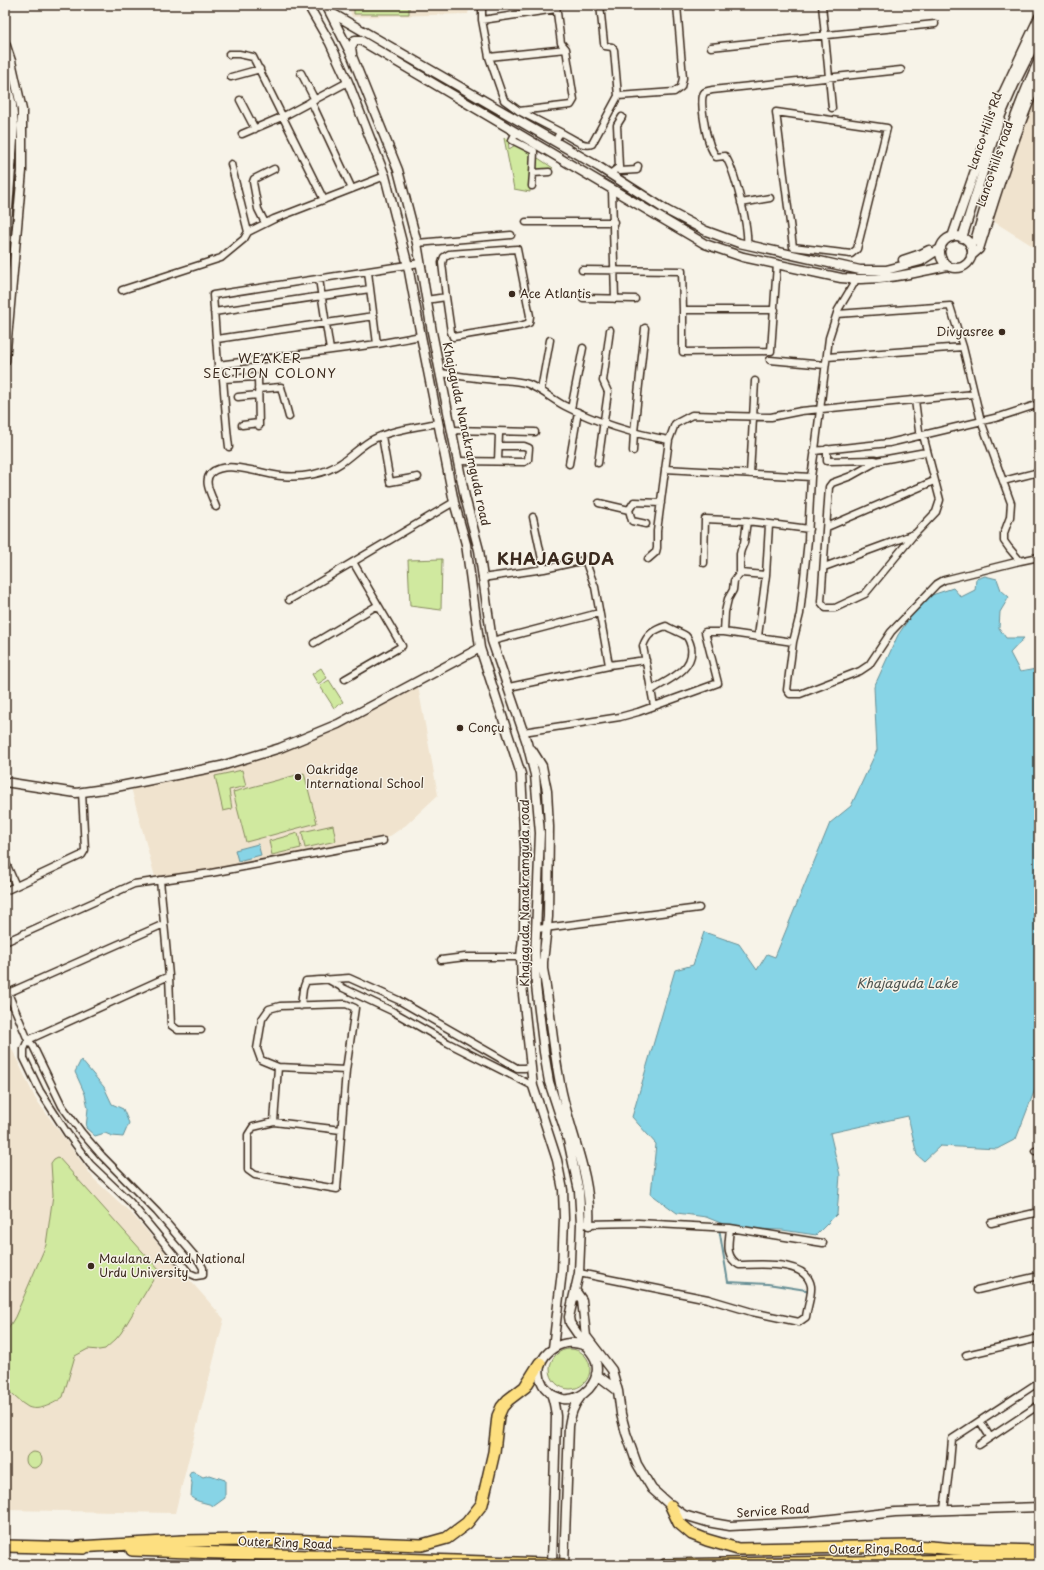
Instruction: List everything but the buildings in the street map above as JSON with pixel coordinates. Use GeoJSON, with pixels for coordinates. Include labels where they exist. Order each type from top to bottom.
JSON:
{"type":"FeatureCollection","features":[{"type":"Feature","properties":{"kind":"highway"},"geometry":{"type":"LineString","coordinates":[[78,1547],[183,1541],[282,1540],[422,1544],[447,1538],[467,1523],[482,1504],[494,1452],[498,1416],[500,1411],[508,1400],[525,1387],[540,1363]]}},
{"type":"Feature","properties":{"kind":"highway"},"geometry":{"type":"LineString","coordinates":[[671,1506],[679,1523],[692,1534],[738,1549],[917,1546],[954,1549],[1039,1551]]}},
{"type":"Feature","properties":{"kind":"highway","name":"Outer Ring Road"},"geometry":{"type":"LineString","coordinates":[[5,1546],[78,1547],[182,1553],[564,1565]]}},
{"type":"Feature","properties":{"kind":"highway","name":"Outer Ring Road"},"geometry":{"type":"LineString","coordinates":[[665,1565],[1039,1559]]}},
{"type":"Feature","properties":{"kind":"main road","name":"Khajaguda Nanakramguda road"},"geometry":{"type":"LineString","coordinates":[[308,5],[330,43],[348,82],[385,176],[408,266],[420,336],[454,502],[466,544],[480,648],[521,774],[525,849],[525,905],[521,957],[522,985],[533,1086],[557,1160],[563,1190],[564,1218],[562,1271],[552,1348]]}},
{"type":"Feature","properties":{"kind":"main road","name":"Khajaguda Nanakramguda road"},"geometry":{"type":"LineString","coordinates":[[328,8],[352,56],[398,170],[416,243],[464,497],[479,550],[492,641],[527,743],[535,775],[540,833],[535,961],[539,1006],[549,1082],[568,1140],[585,1224],[579,1273],[570,1317],[570,1324],[586,1346]]}},
{"type":"Feature","properties":{"kind":"main road"},"geometry":{"type":"LineString","coordinates":[[328,8],[610,174],[619,172],[669,212],[706,231],[747,244],[860,270],[886,270],[921,261],[940,248],[949,239]]}},
{"type":"Feature","properties":{"kind":"main road","name":"Lanco hills road"},"geometry":{"type":"LineString","coordinates":[[949,239],[998,104],[1008,91],[1039,17]]}},
{"type":"Feature","properties":{"kind":"main road","name":"Lanco Hills Rd"},"geometry":{"type":"LineString","coordinates":[[962,238],[1008,91],[1039,36]]}},
{"type":"Feature","properties":{"kind":"main road"},"geometry":{"type":"LineString","coordinates":[[352,56],[351,47],[355,40],[360,40],[454,94],[612,190],[705,244],[742,256],[856,280],[887,279],[948,266]]}},
{"type":"Feature","properties":{"kind":"main road"},"geometry":{"type":"LineString","coordinates":[[5,43],[11,61],[22,110],[22,171],[5,361]]}},
{"type":"Feature","properties":{"kind":"main road","name":"Lanco Hills Rd"},"geometry":{"type":"LineString","coordinates":[[970,245],[975,241],[1022,98],[1039,60]]}},
{"type":"Feature","properties":{"kind":"main road"},"geometry":{"type":"LineString","coordinates":[[5,77],[12,105],[14,126],[5,251]]}},
{"type":"Feature","properties":{"kind":"main road","name":"Lanco hills road"},"geometry":{"type":"LineString","coordinates":[[971,256],[979,249],[1000,168],[1039,78]]}},
{"type":"Feature","properties":{"kind":"main road"},"geometry":{"type":"LineString","coordinates":[[664,220],[669,212]]}},
{"type":"Feature","properties":{"kind":"main road"},"geometry":{"type":"LineString","coordinates":[[869,270],[922,254],[949,239],[962,238],[970,245],[971,256],[969,261],[962,267],[952,268],[941,259],[940,248]]}},
{"type":"Feature","properties":{"kind":"main road"},"geometry":{"type":"LineString","coordinates":[[5,782],[76,793],[111,788],[221,766],[280,748],[338,724],[480,648]]}},
{"type":"Feature","properties":{"kind":"main road"},"geometry":{"type":"LineString","coordinates":[[527,743],[542,766],[547,791],[549,827],[548,916],[543,962],[558,1075],[562,1094],[582,1161],[587,1186],[589,1199],[585,1224]]}},
{"type":"Feature","properties":{"kind":"main road"},"geometry":{"type":"LineString","coordinates":[[539,1006],[549,1006]]}},
{"type":"Feature","properties":{"kind":"main road","name":"Service Road"},"geometry":{"type":"LineString","coordinates":[[575,1290],[582,1300],[586,1336],[612,1370],[618,1391],[620,1414],[637,1464],[652,1489],[671,1506],[684,1515],[707,1522],[730,1526],[805,1522],[895,1512],[1039,1507]]}},
{"type":"Feature","properties":{"kind":"main road"},"geometry":{"type":"LineString","coordinates":[[571,1342],[586,1346],[596,1361],[596,1374],[594,1383],[590,1389],[574,1398],[562,1399],[551,1394],[543,1386],[539,1375],[540,1363],[552,1348],[571,1342]]}},
{"type":"Feature","properties":{"kind":"main road"},"geometry":{"type":"LineString","coordinates":[[596,1374],[618,1391]]}},
{"type":"Feature","properties":{"kind":"main road"},"geometry":{"type":"LineString","coordinates":[[564,1565],[569,1426],[571,1413],[576,1403],[584,1393]]}},
{"type":"Feature","properties":{"kind":"main road"},"geometry":{"type":"LineString","coordinates":[[548,1565],[557,1426],[551,1394]]}},
{"type":"Feature","properties":{"kind":"street"},"geometry":{"type":"LineString","coordinates":[[482,5],[482,20],[489,57],[504,100],[519,111],[584,144],[589,145],[592,144],[618,96],[614,50],[612,47],[605,46],[604,43],[600,5]]}},
{"type":"Feature","properties":{"kind":"street"},"geometry":{"type":"LineString","coordinates":[[618,96],[674,92],[681,87],[683,78],[677,5]]}},
{"type":"Feature","properties":{"kind":"street"},"geometry":{"type":"LineString","coordinates":[[822,5],[832,108]]}},
{"type":"Feature","properties":{"kind":"street"},"geometry":{"type":"LineString","coordinates":[[482,20],[556,7],[561,43],[566,50],[574,100],[573,103],[571,105],[519,111]]}},
{"type":"Feature","properties":{"kind":"street"},"geometry":{"type":"LineString","coordinates":[[711,47],[935,24]]}},
{"type":"Feature","properties":{"kind":"street"},"geometry":{"type":"LineString","coordinates":[[489,57],[566,50]]}},
{"type":"Feature","properties":{"kind":"street"},"geometry":{"type":"LineString","coordinates":[[229,54],[239,54],[253,57],[284,116],[324,200]]}},
{"type":"Feature","properties":{"kind":"street"},"geometry":{"type":"LineString","coordinates":[[232,77],[260,69]]}},
{"type":"Feature","properties":{"kind":"street"},"geometry":{"type":"LineString","coordinates":[[747,244],[748,238],[741,203],[730,163],[725,156],[716,157],[709,143],[704,123],[702,95],[705,92],[712,90],[901,70]]}},
{"type":"Feature","properties":{"kind":"street"},"geometry":{"type":"LineString","coordinates":[[301,73],[352,189]]}},
{"type":"Feature","properties":{"kind":"street"},"geometry":{"type":"LineString","coordinates":[[242,134],[284,116],[348,82]]}},
{"type":"Feature","properties":{"kind":"street"},"geometry":{"type":"LineString","coordinates":[[240,100],[255,129]]}},
{"type":"Feature","properties":{"kind":"street"},"geometry":{"type":"LineString","coordinates":[[776,112],[887,128],[857,249],[851,254],[817,250],[793,247],[776,112]]}},
{"type":"Feature","properties":{"kind":"street"},"geometry":{"type":"LineString","coordinates":[[622,117],[617,125],[619,172],[634,171],[637,170],[638,166]]}},
{"type":"Feature","properties":{"kind":"street"},"geometry":{"type":"LineString","coordinates":[[547,138],[552,128]]}},
{"type":"Feature","properties":{"kind":"street"},"geometry":{"type":"LineString","coordinates":[[516,132],[512,140],[534,152],[532,186]]}},
{"type":"Feature","properties":{"kind":"street"},"geometry":{"type":"LineString","coordinates":[[555,142],[560,132]]}},
{"type":"Feature","properties":{"kind":"street"},"geometry":{"type":"LineString","coordinates":[[232,164],[248,232]]}},
{"type":"Feature","properties":{"kind":"street"},"geometry":{"type":"LineString","coordinates":[[265,223],[258,210],[253,182],[254,179],[274,169]]}},
{"type":"Feature","properties":{"kind":"street"},"geometry":{"type":"LineString","coordinates":[[533,173],[549,172]]}},
{"type":"Feature","properties":{"kind":"street"},"geometry":{"type":"LineString","coordinates":[[122,290],[221,258],[244,239],[248,232],[265,223],[385,176]]}},
{"type":"Feature","properties":{"kind":"street"},"geometry":{"type":"LineString","coordinates":[[612,190],[615,299]]}},
{"type":"Feature","properties":{"kind":"street"},"geometry":{"type":"LineString","coordinates":[[741,203],[770,198]]}},
{"type":"Feature","properties":{"kind":"street"},"geometry":{"type":"LineString","coordinates":[[526,222],[614,222]]}},
{"type":"Feature","properties":{"kind":"street"},"geometry":{"type":"LineString","coordinates":[[416,243],[511,235]]}},
{"type":"Feature","properties":{"kind":"street"},"geometry":{"type":"LineString","coordinates":[[517,249],[528,309],[529,323],[520,326],[453,337],[450,332],[446,297],[442,263],[444,257],[449,254],[517,249]]}},
{"type":"Feature","properties":{"kind":"street"},"geometry":{"type":"LineString","coordinates":[[817,250],[819,261]]}},
{"type":"Feature","properties":{"kind":"street"},"geometry":{"type":"LineString","coordinates":[[819,261],[825,251]]}},
{"type":"Feature","properties":{"kind":"street"},"geometry":{"type":"LineString","coordinates":[[230,447],[225,413],[224,379],[223,374],[219,371],[218,365],[213,295],[420,263]]}},
{"type":"Feature","properties":{"kind":"street"},"geometry":{"type":"LineString","coordinates":[[582,270],[682,271],[683,352],[765,352],[771,351],[778,264]]}},
{"type":"Feature","properties":{"kind":"street"},"geometry":{"type":"LineString","coordinates":[[368,272],[377,344]]}},
{"type":"Feature","properties":{"kind":"street"},"geometry":{"type":"LineString","coordinates":[[319,279],[330,350]]}},
{"type":"Feature","properties":{"kind":"street"},"geometry":{"type":"LineString","coordinates":[[856,280],[837,314],[829,338],[811,477],[809,529],[800,614],[793,642],[787,690],[790,694],[800,694],[860,671],[869,665],[891,632],[937,584],[944,580],[1039,557]]}},
{"type":"Feature","properties":{"kind":"street"},"geometry":{"type":"LineString","coordinates":[[214,312],[370,289]]}},
{"type":"Feature","properties":{"kind":"street"},"geometry":{"type":"LineString","coordinates":[[426,300],[446,297]]}},
{"type":"Feature","properties":{"kind":"street"},"geometry":{"type":"LineString","coordinates":[[583,298],[635,299]]}},
{"type":"Feature","properties":{"kind":"street"},"geometry":{"type":"LineString","coordinates":[[837,314],[950,306],[963,347],[981,421],[1011,503],[1010,517],[1004,533],[1004,541],[1020,561]]}},
{"type":"Feature","properties":{"kind":"street"},"geometry":{"type":"LineString","coordinates":[[683,310],[775,310]]}},
{"type":"Feature","properties":{"kind":"street"},"geometry":{"type":"LineString","coordinates":[[217,339],[374,316]]}},
{"type":"Feature","properties":{"kind":"street"},"geometry":{"type":"LineString","coordinates":[[633,451],[646,328]]}},
{"type":"Feature","properties":{"kind":"street"},"geometry":{"type":"LineString","coordinates":[[598,463],[608,392],[603,381],[610,330]]}},
{"type":"Feature","properties":{"kind":"street"},"geometry":{"type":"LineString","coordinates":[[218,365],[377,344],[420,336]]}},
{"type":"Feature","properties":{"kind":"street"},"geometry":{"type":"LineString","coordinates":[[541,390],[550,340]]}},
{"type":"Feature","properties":{"kind":"street"},"geometry":{"type":"LineString","coordinates":[[826,357],[963,347]]}},
{"type":"Feature","properties":{"kind":"street"},"geometry":{"type":"LineString","coordinates":[[569,464],[574,410],[583,348]]}},
{"type":"Feature","properties":{"kind":"street"},"geometry":{"type":"LineString","coordinates":[[770,360],[825,365]]}},
{"type":"Feature","properties":{"kind":"street"},"geometry":{"type":"LineString","coordinates":[[440,373],[484,379],[516,381],[541,390],[563,405],[604,422],[634,432],[669,440]]}},
{"type":"Feature","properties":{"kind":"street"},"geometry":{"type":"LineString","coordinates":[[224,379],[258,378],[259,425],[242,425]]}},
{"type":"Feature","properties":{"kind":"street"},"geometry":{"type":"LineString","coordinates":[[750,474],[755,382]]}},
{"type":"Feature","properties":{"kind":"street"},"geometry":{"type":"LineString","coordinates":[[238,397],[278,387],[282,388],[289,417]]}},
{"type":"Feature","properties":{"kind":"street"},"geometry":{"type":"LineString","coordinates":[[648,559],[656,552],[657,548],[657,531],[669,440],[675,424],[692,415],[753,418],[771,417],[801,411],[974,394]]}},
{"type":"Feature","properties":{"kind":"street"},"geometry":{"type":"LineString","coordinates":[[876,461],[851,476],[832,483],[829,487],[821,602],[826,608],[835,608],[865,594],[916,533],[936,512],[940,500],[921,433],[915,400]]}},
{"type":"Feature","properties":{"kind":"street"},"geometry":{"type":"LineString","coordinates":[[814,451],[889,443],[921,433],[999,417],[1039,404]]}},
{"type":"Feature","properties":{"kind":"street"},"geometry":{"type":"LineString","coordinates":[[216,507],[208,483],[208,478],[212,473],[218,470],[234,467],[282,476],[297,477],[315,474],[340,464],[369,441],[382,436],[438,423]]}},
{"type":"Feature","properties":{"kind":"street"},"geometry":{"type":"LineString","coordinates":[[451,430],[535,432]]}},
{"type":"Feature","properties":{"kind":"street"},"geometry":{"type":"LineString","coordinates":[[496,431],[499,434],[498,461]]}},
{"type":"Feature","properties":{"kind":"street"},"geometry":{"type":"LineString","coordinates":[[382,436],[390,482],[418,477]]}},
{"type":"Feature","properties":{"kind":"street"},"geometry":{"type":"LineString","coordinates":[[458,461],[524,462],[528,460],[529,448],[524,446],[498,446]]}},
{"type":"Feature","properties":{"kind":"street"},"geometry":{"type":"LineString","coordinates":[[827,449],[827,461],[876,461],[926,452]]}},
{"type":"Feature","properties":{"kind":"street"},"geometry":{"type":"LineString","coordinates":[[665,469],[811,477]]}},
{"type":"Feature","properties":{"kind":"street"},"geometry":{"type":"LineString","coordinates":[[1003,481],[1039,472]]}},
{"type":"Feature","properties":{"kind":"street"},"geometry":{"type":"LineString","coordinates":[[826,526],[934,481]]}},
{"type":"Feature","properties":{"kind":"street"},"geometry":{"type":"LineString","coordinates":[[289,600],[454,502]]}},
{"type":"Feature","properties":{"kind":"street"},"geometry":{"type":"LineString","coordinates":[[599,502],[629,510]]}},
{"type":"Feature","properties":{"kind":"street"},"geometry":{"type":"LineString","coordinates":[[646,524],[632,521],[629,510],[634,502],[661,503]]}},
{"type":"Feature","properties":{"kind":"street"},"geometry":{"type":"LineString","coordinates":[[533,518],[544,569]]}},
{"type":"Feature","properties":{"kind":"street"},"geometry":{"type":"LineString","coordinates":[[704,562],[705,519],[747,521],[809,529]]}},
{"type":"Feature","properties":{"kind":"street"},"geometry":{"type":"LineString","coordinates":[[724,632],[725,612],[728,598],[733,590],[734,581],[740,574],[740,554],[744,543],[747,521]]}},
{"type":"Feature","properties":{"kind":"street"},"geometry":{"type":"LineString","coordinates":[[758,636],[766,575],[769,525]]}},
{"type":"Feature","properties":{"kind":"street"},"geometry":{"type":"LineString","coordinates":[[824,567],[916,533]]}},
{"type":"Feature","properties":{"kind":"street"},"geometry":{"type":"LineString","coordinates":[[482,578],[544,569],[585,560],[595,587],[609,665]]}},
{"type":"Feature","properties":{"kind":"street"},"geometry":{"type":"LineString","coordinates":[[345,679],[402,646],[353,562]]}},
{"type":"Feature","properties":{"kind":"street"},"geometry":{"type":"LineString","coordinates":[[740,574],[766,575]]}},
{"type":"Feature","properties":{"kind":"street"},"geometry":{"type":"LineString","coordinates":[[314,643],[378,605]]}},
{"type":"Feature","properties":{"kind":"street"},"geometry":{"type":"LineString","coordinates":[[492,641],[599,614]]}},
{"type":"Feature","properties":{"kind":"street"},"geometry":{"type":"LineString","coordinates":[[652,690],[679,674],[690,659],[692,652],[690,641],[687,637],[666,626],[658,629],[646,637],[643,646],[654,706]]}},
{"type":"Feature","properties":{"kind":"street"},"geometry":{"type":"LineString","coordinates":[[523,732],[606,720],[638,712],[718,683],[705,632],[724,632],[793,642]]}},
{"type":"Feature","properties":{"kind":"street"},"geometry":{"type":"LineString","coordinates":[[509,687],[609,665],[646,660]]}},
{"type":"Feature","properties":{"kind":"street"},"geometry":{"type":"LineString","coordinates":[[5,891],[82,855],[85,850],[82,792]]}},
{"type":"Feature","properties":{"kind":"street"},"geometry":{"type":"LineString","coordinates":[[5,942],[125,887],[142,882],[211,873],[383,841]]}},
{"type":"Feature","properties":{"kind":"street"},"geometry":{"type":"LineString","coordinates":[[5,861],[16,886]]}},
{"type":"Feature","properties":{"kind":"street"},"geometry":{"type":"LineString","coordinates":[[160,880],[169,976],[170,1025],[178,1030],[200,1030]]}},
{"type":"Feature","properties":{"kind":"street"},"geometry":{"type":"LineString","coordinates":[[537,929],[699,908]]}},
{"type":"Feature","properties":{"kind":"street"},"geometry":{"type":"LineString","coordinates":[[8,994],[164,924]]}},
{"type":"Feature","properties":{"kind":"street"},"geometry":{"type":"LineString","coordinates":[[441,960],[465,957],[521,957]]}},
{"type":"Feature","properties":{"kind":"street"},"geometry":{"type":"LineString","coordinates":[[5,986],[28,1040],[62,1106],[82,1133],[102,1156],[157,1212],[194,1255],[203,1268],[203,1275],[196,1276],[190,1272],[134,1207],[90,1164],[67,1133],[40,1091],[24,1058],[24,1049],[28,1040],[169,976]]}},
{"type":"Feature","properties":{"kind":"street"},"geometry":{"type":"LineString","coordinates":[[302,1006],[306,981],[349,978],[398,1000],[517,1068],[525,1068],[531,1065]]}},
{"type":"Feature","properties":{"kind":"street"},"geometry":{"type":"LineString","coordinates":[[326,979],[392,1011],[448,1043],[533,1086]]}},
{"type":"Feature","properties":{"kind":"street"},"geometry":{"type":"LineString","coordinates":[[341,1130],[274,1122],[258,1125],[250,1131],[247,1166],[250,1173],[255,1175],[337,1189],[346,1070],[355,1008],[346,1004],[274,1007],[266,1013],[262,1019],[257,1049],[261,1060],[278,1067],[346,1070]]}},
{"type":"Feature","properties":{"kind":"street"},"geometry":{"type":"LineString","coordinates":[[274,1122],[278,1067]]}},
{"type":"Feature","properties":{"kind":"street"},"geometry":{"type":"LineString","coordinates":[[991,1223],[1039,1212]]}},
{"type":"Feature","properties":{"kind":"street"},"geometry":{"type":"LineString","coordinates":[[585,1224],[638,1223],[730,1228],[823,1243]]}},
{"type":"Feature","properties":{"kind":"street"},"geometry":{"type":"LineString","coordinates":[[579,1273],[708,1299],[752,1312],[796,1322],[806,1317],[811,1288],[807,1277],[802,1272],[792,1267],[739,1265],[734,1262],[728,1253],[730,1228]]}},
{"type":"Feature","properties":{"kind":"street"},"geometry":{"type":"LineString","coordinates":[[977,1290],[1039,1276]]}},
{"type":"Feature","properties":{"kind":"street"},"geometry":{"type":"LineString","coordinates":[[966,1355],[1039,1338]]}},
{"type":"Feature","properties":{"kind":"street"},"geometry":{"type":"LineString","coordinates":[[944,1510],[952,1439],[1039,1382]]}},
{"type":"Feature","properties":{"kind":"street"},"geometry":{"type":"LineString","coordinates":[[979,1445],[1039,1405]]}},
{"type":"Feature","properties":{"kind":"street"},"geometry":{"type":"LineString","coordinates":[[980,1420],[990,1438]]}},
{"type":"Feature","properties":{"kind":"shaded area"},"geometry":{"type":"Polygon","coordinates":[[[348,5],[470,5],[468,14],[352,17],[348,5]]]}},
{"type":"Feature","properties":{"kind":"shaded area"},"geometry":{"type":"Polygon","coordinates":[[[1037,95],[1039,96],[1039,250],[993,221],[1029,112],[1037,95]]]}},
{"type":"Feature","properties":{"kind":"shaded area","name":"Oakridge International School"},"geometry":{"type":"Polygon","coordinates":[[[417,681],[438,795],[406,825],[383,841],[160,880],[155,877],[130,784],[280,748],[417,681]]]}},
{"type":"Feature","properties":{"kind":"shaded area","name":"Maulana Azaad National Urdu University"},"geometry":{"type":"Polygon","coordinates":[[[5,1034],[35,1098],[94,1179],[131,1213],[224,1319],[175,1513],[5,1510],[5,1034]]]}},
{"type":"Feature","properties":{"kind":"green space"},"geometry":{"type":"Polygon","coordinates":[[[354,5],[409,5],[409,14],[354,14],[354,5]]]}},
{"type":"Feature","properties":{"kind":"green space"},"geometry":{"type":"Polygon","coordinates":[[[504,138],[508,139],[509,149],[517,144],[553,168],[531,175],[530,192],[514,189],[504,138]]]}},
{"type":"Feature","properties":{"kind":"green space"},"geometry":{"type":"Polygon","coordinates":[[[442,559],[441,610],[410,606],[408,560],[442,559]]]}},
{"type":"Feature","properties":{"kind":"green space"},"geometry":{"type":"Polygon","coordinates":[[[321,668],[327,678],[318,684],[312,674],[321,668]]]}},
{"type":"Feature","properties":{"kind":"green space"},"geometry":{"type":"Polygon","coordinates":[[[329,680],[343,702],[334,708],[320,686],[329,680]]]}},
{"type":"Feature","properties":{"kind":"green space"},"geometry":{"type":"Polygon","coordinates":[[[242,770],[246,786],[229,790],[232,809],[223,811],[215,776],[242,770]]]}},
{"type":"Feature","properties":{"kind":"green space"},"geometry":{"type":"Polygon","coordinates":[[[304,773],[317,823],[246,842],[233,792],[304,773]]]}},
{"type":"Feature","properties":{"kind":"green space"},"geometry":{"type":"Polygon","coordinates":[[[333,825],[336,841],[305,848],[302,832],[333,825]]]}},
{"type":"Feature","properties":{"kind":"green space"},"geometry":{"type":"Polygon","coordinates":[[[298,833],[301,848],[272,855],[269,841],[298,833]]]}},
{"type":"Feature","properties":{"kind":"green space"},"geometry":{"type":"Polygon","coordinates":[[[58,1157],[159,1270],[116,1339],[105,1349],[88,1349],[75,1356],[63,1397],[42,1408],[32,1408],[25,1405],[5,1389],[5,1334],[15,1317],[46,1245],[53,1195],[51,1163],[58,1157]]]}},
{"type":"Feature","properties":{"kind":"green space"},"geometry":{"type":"Polygon","coordinates":[[[570,1349],[578,1351],[584,1355],[588,1361],[590,1369],[588,1377],[584,1383],[578,1387],[570,1389],[562,1387],[556,1383],[552,1377],[550,1369],[552,1361],[556,1355],[562,1351],[570,1349]]]}},
{"type":"Feature","properties":{"kind":"green space"},"geometry":{"type":"Polygon","coordinates":[[[34,1452],[41,1457],[42,1460],[37,1467],[34,1468],[27,1463],[26,1460],[31,1453],[34,1452]]]}},
{"type":"Feature","properties":{"kind":"water","name":"Khajaguda Lake"},"geometry":{"type":"Polygon","coordinates":[[[985,576],[997,579],[1001,590],[1009,597],[1000,612],[999,628],[1006,638],[1024,638],[1010,653],[1020,672],[1036,669],[1039,674],[1039,1079],[1016,1139],[997,1149],[940,1146],[924,1161],[917,1155],[908,1116],[830,1133],[840,1175],[837,1214],[816,1235],[782,1230],[733,1228],[706,1217],[677,1213],[651,1194],[656,1144],[632,1117],[675,970],[693,965],[704,932],[739,944],[757,970],[767,954],[775,957],[830,823],[851,806],[877,750],[874,687],[898,635],[923,598],[953,588],[961,597],[975,590],[976,579],[985,576]]]}},
{"type":"Feature","properties":{"kind":"water"},"geometry":{"type":"Polygon","coordinates":[[[258,844],[261,855],[238,861],[235,850],[258,844]]]}},
{"type":"Feature","properties":{"kind":"water"},"geometry":{"type":"Polygon","coordinates":[[[81,1060],[104,1087],[112,1104],[123,1109],[129,1123],[123,1137],[112,1136],[105,1133],[95,1136],[86,1128],[88,1108],[85,1094],[75,1072],[81,1060]]]}},
{"type":"Feature","properties":{"kind":"water"},"geometry":{"type":"Polygon","coordinates":[[[192,1471],[203,1477],[210,1475],[225,1480],[225,1498],[214,1506],[191,1497],[192,1483],[189,1475],[192,1471]]]}},
{"type":"Feature","properties":{"kind":"waterway"},"geometry":{"type":"LineString","coordinates":[[719,1228],[728,1282],[768,1284],[806,1290]]}},
{"type":"Feature","properties":{"kind":"place","name":"Ace Atlantis"},"geometry":{"type":"Point","coordinates":[512,294]}},
{"type":"Feature","properties":{"kind":"place","name":"Divyasree"},"geometry":{"type":"Point","coordinates":[1002,332]}},
{"type":"Feature","properties":{"kind":"place","name":"Conçu"},"geometry":{"type":"Point","coordinates":[460,728]}},
{"type":"Feature","properties":{"kind":"place","name":"Oakridge International School"},"geometry":{"type":"Point","coordinates":[298,777]}},
{"type":"Feature","properties":{"kind":"place","name":"Maulana Azaad National Urdu University"},"geometry":{"type":"Point","coordinates":[91,1266]}},
{"type":"Feature","properties":{"kind":"district","name":"WEAKER SECTION COLONY"},"geometry":{"type":"Point","coordinates":[270,366]}},
{"type":"Feature","properties":{"kind":"district","name":"KHAJAGUDA"},"geometry":{"type":"Point","coordinates":[556,559]}}]}
